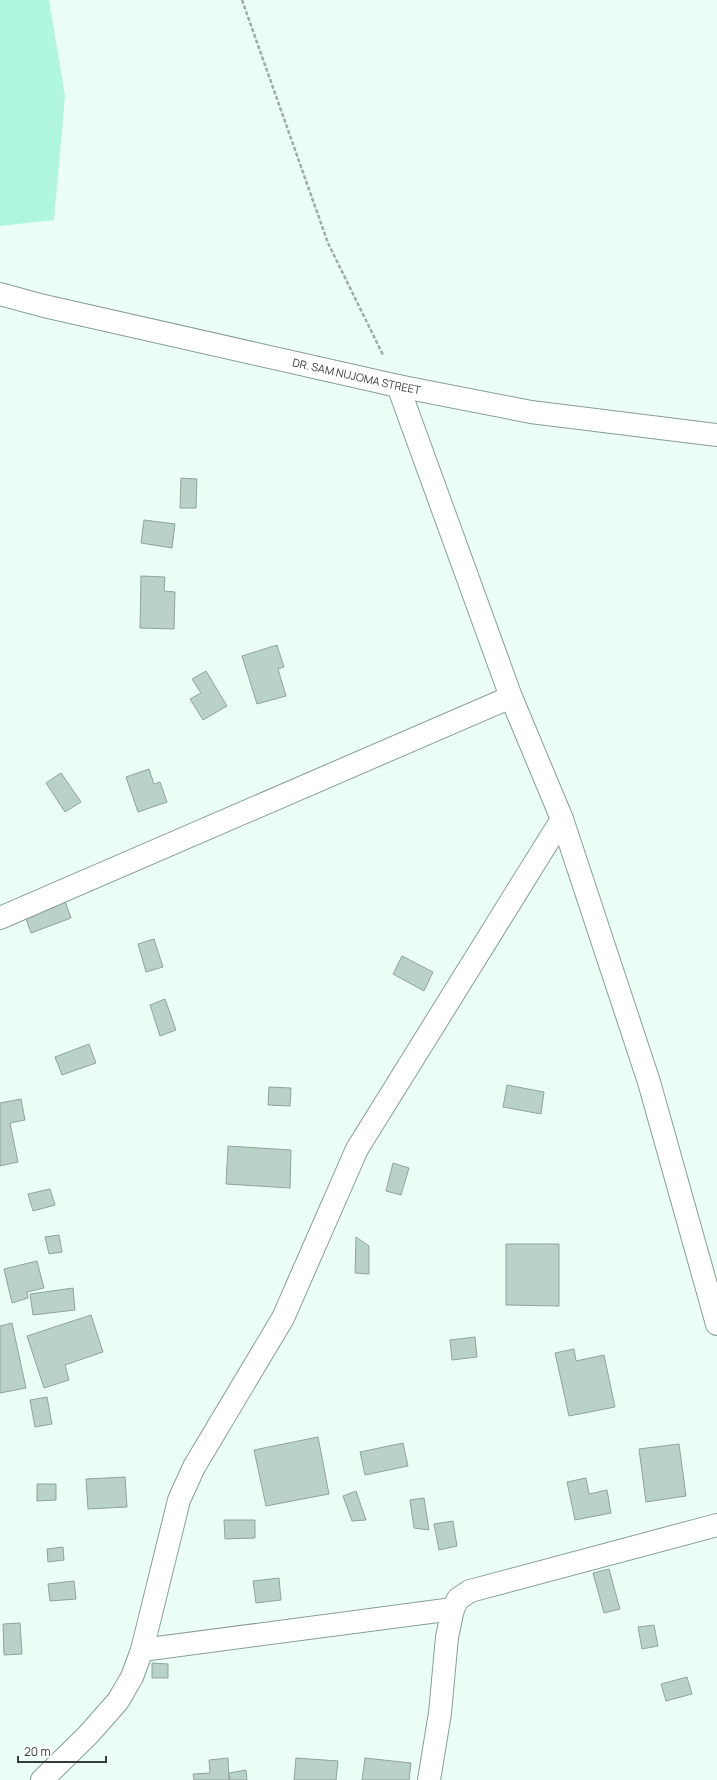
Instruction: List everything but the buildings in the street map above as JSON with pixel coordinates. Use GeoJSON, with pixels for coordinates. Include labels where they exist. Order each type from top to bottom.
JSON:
{"type":"FeatureCollection","features":[{"type":"Feature","properties":{"kind":"street","name":"DR. SAM NUJOMA STREET"},"geometry":{"type":"LineString","coordinates":[[0,294],[44,306],[398,386],[531,412],[717,435]]}},
{"type":"Feature","properties":{"kind":"street"},"geometry":{"type":"LineString","coordinates":[[398,386],[511,697],[562,819],[649,1082],[717,1324]]}},
{"type":"Feature","properties":{"kind":"street"},"geometry":{"type":"LineString","coordinates":[[0,918],[511,697]]}},
{"type":"Feature","properties":{"kind":"street"},"geometry":{"type":"LineString","coordinates":[[42,1780],[88,1735],[118,1701],[132,1677],[142,1650],[179,1500],[194,1467],[283,1318],[357,1149],[562,819]]}},
{"type":"Feature","properties":{"kind":"street"},"geometry":{"type":"LineString","coordinates":[[429,1780],[440,1713],[447,1637],[453,1609],[458,1599],[470,1591],[717,1524]]}},
{"type":"Feature","properties":{"kind":"street"},"geometry":{"type":"LineString","coordinates":[[142,1650],[453,1609]]}},
{"type":"Feature","properties":{"kind":"path"},"geometry":{"type":"LineString","coordinates":[[242,0],[328,243],[398,386]]}},
{"type":"Feature","properties":{"kind":"green space"},"geometry":{"type":"Polygon","coordinates":[[[0,0],[49,0],[65,96],[54,220],[0,226],[0,0]]]}}]}
